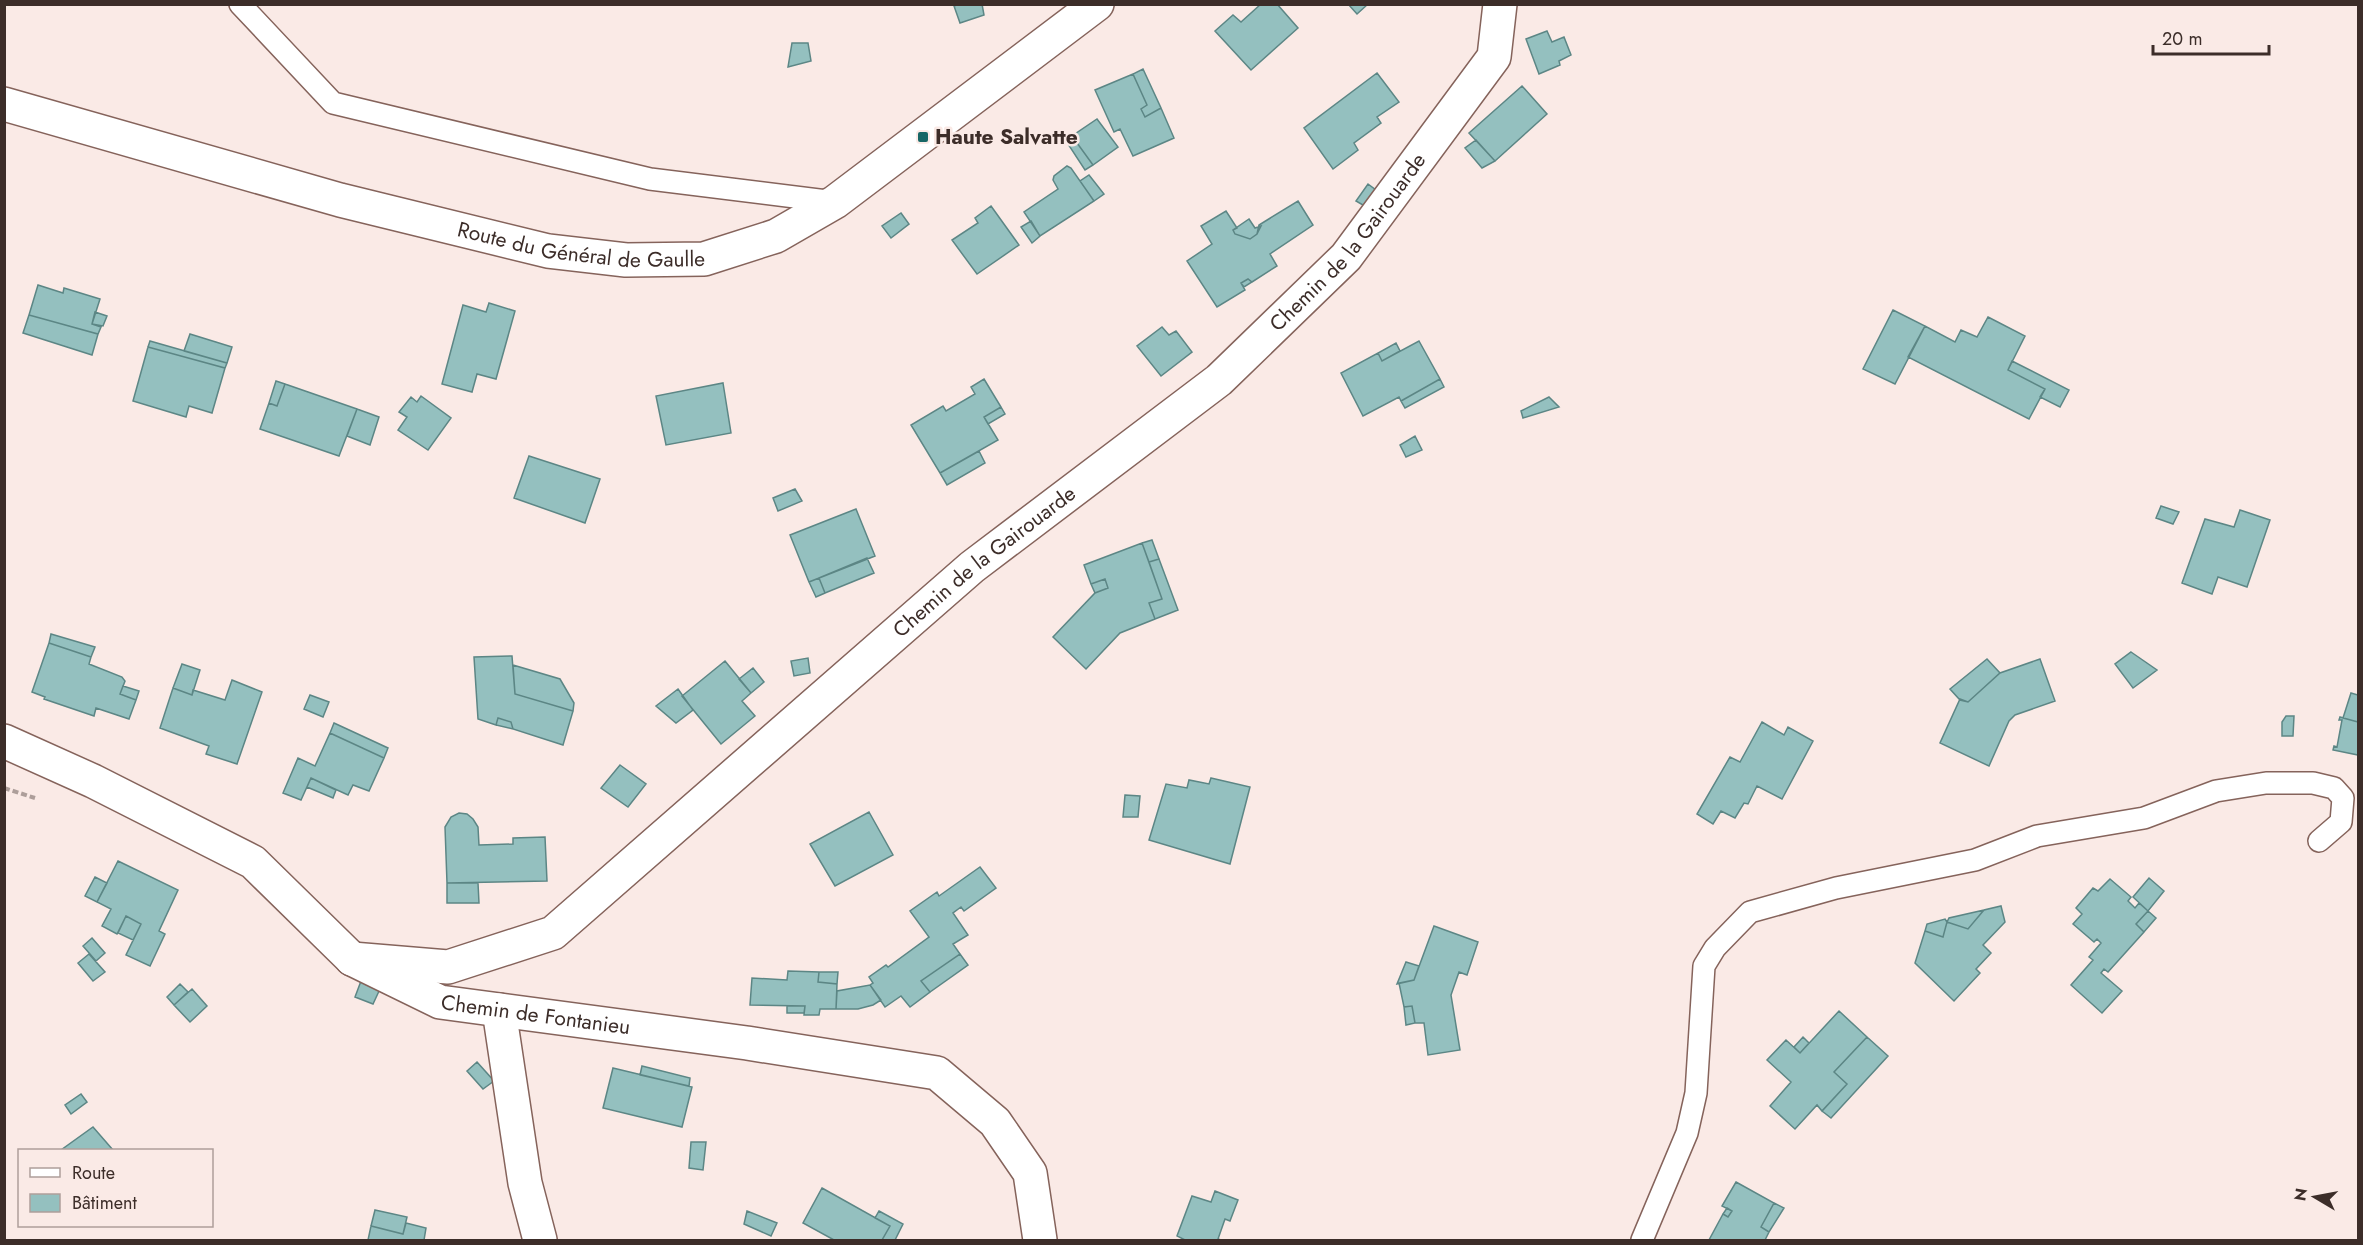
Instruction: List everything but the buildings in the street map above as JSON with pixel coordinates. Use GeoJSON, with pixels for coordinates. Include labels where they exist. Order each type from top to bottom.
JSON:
{"type":"FeatureCollection","features":[{"type":"Feature","properties":{"kind":"street","name":"Route du Général de Gaulle"},"geometry":{"type":"LineString","coordinates":[[4,104],[340,200],[548,251],[626,260],[704,259],[776,236],[835,202],[1096,4]]}},
{"type":"Feature","properties":{"kind":"street","name":"Chemin de la Gairouarde"},"geometry":{"type":"LineString","coordinates":[[352,959],[448,967],[553,933],[972,567],[1219,380],[1346,257],[1494,57],[1500,4]]}},
{"type":"Feature","properties":{"kind":"street","name":"Chemin de Fontanieu"},"geometry":{"type":"LineString","coordinates":[[4,741],[93,781],[253,862],[352,959],[440,1002],[747,1043],[937,1073],[995,1122],[1030,1173],[1040,1240]]}},
{"type":"Feature","properties":{"kind":"street"},"geometry":{"type":"LineString","coordinates":[[499,1010],[534,1235]]}},
{"type":"Feature","properties":{"kind":"lane"},"geometry":{"type":"LineString","coordinates":[[240,4],[333,103],[650,179],[835,202]]}},
{"type":"Feature","properties":{"kind":"lane"},"geometry":{"type":"LineString","coordinates":[[1642,1240],[1687,1133],[1696,1093],[1704,966],[1715,948],[1750,912],[1836,888],[1975,860],[2037,836],[2144,818],[2216,791],[2266,783],[2313,783],[2334,788],[2343,798],[2341,822],[2319,841]]}},
{"type":"Feature","properties":{"kind":"place","name":"Haute Salvatte"},"geometry":{"type":"Point","coordinates":[923,137]}}]}
